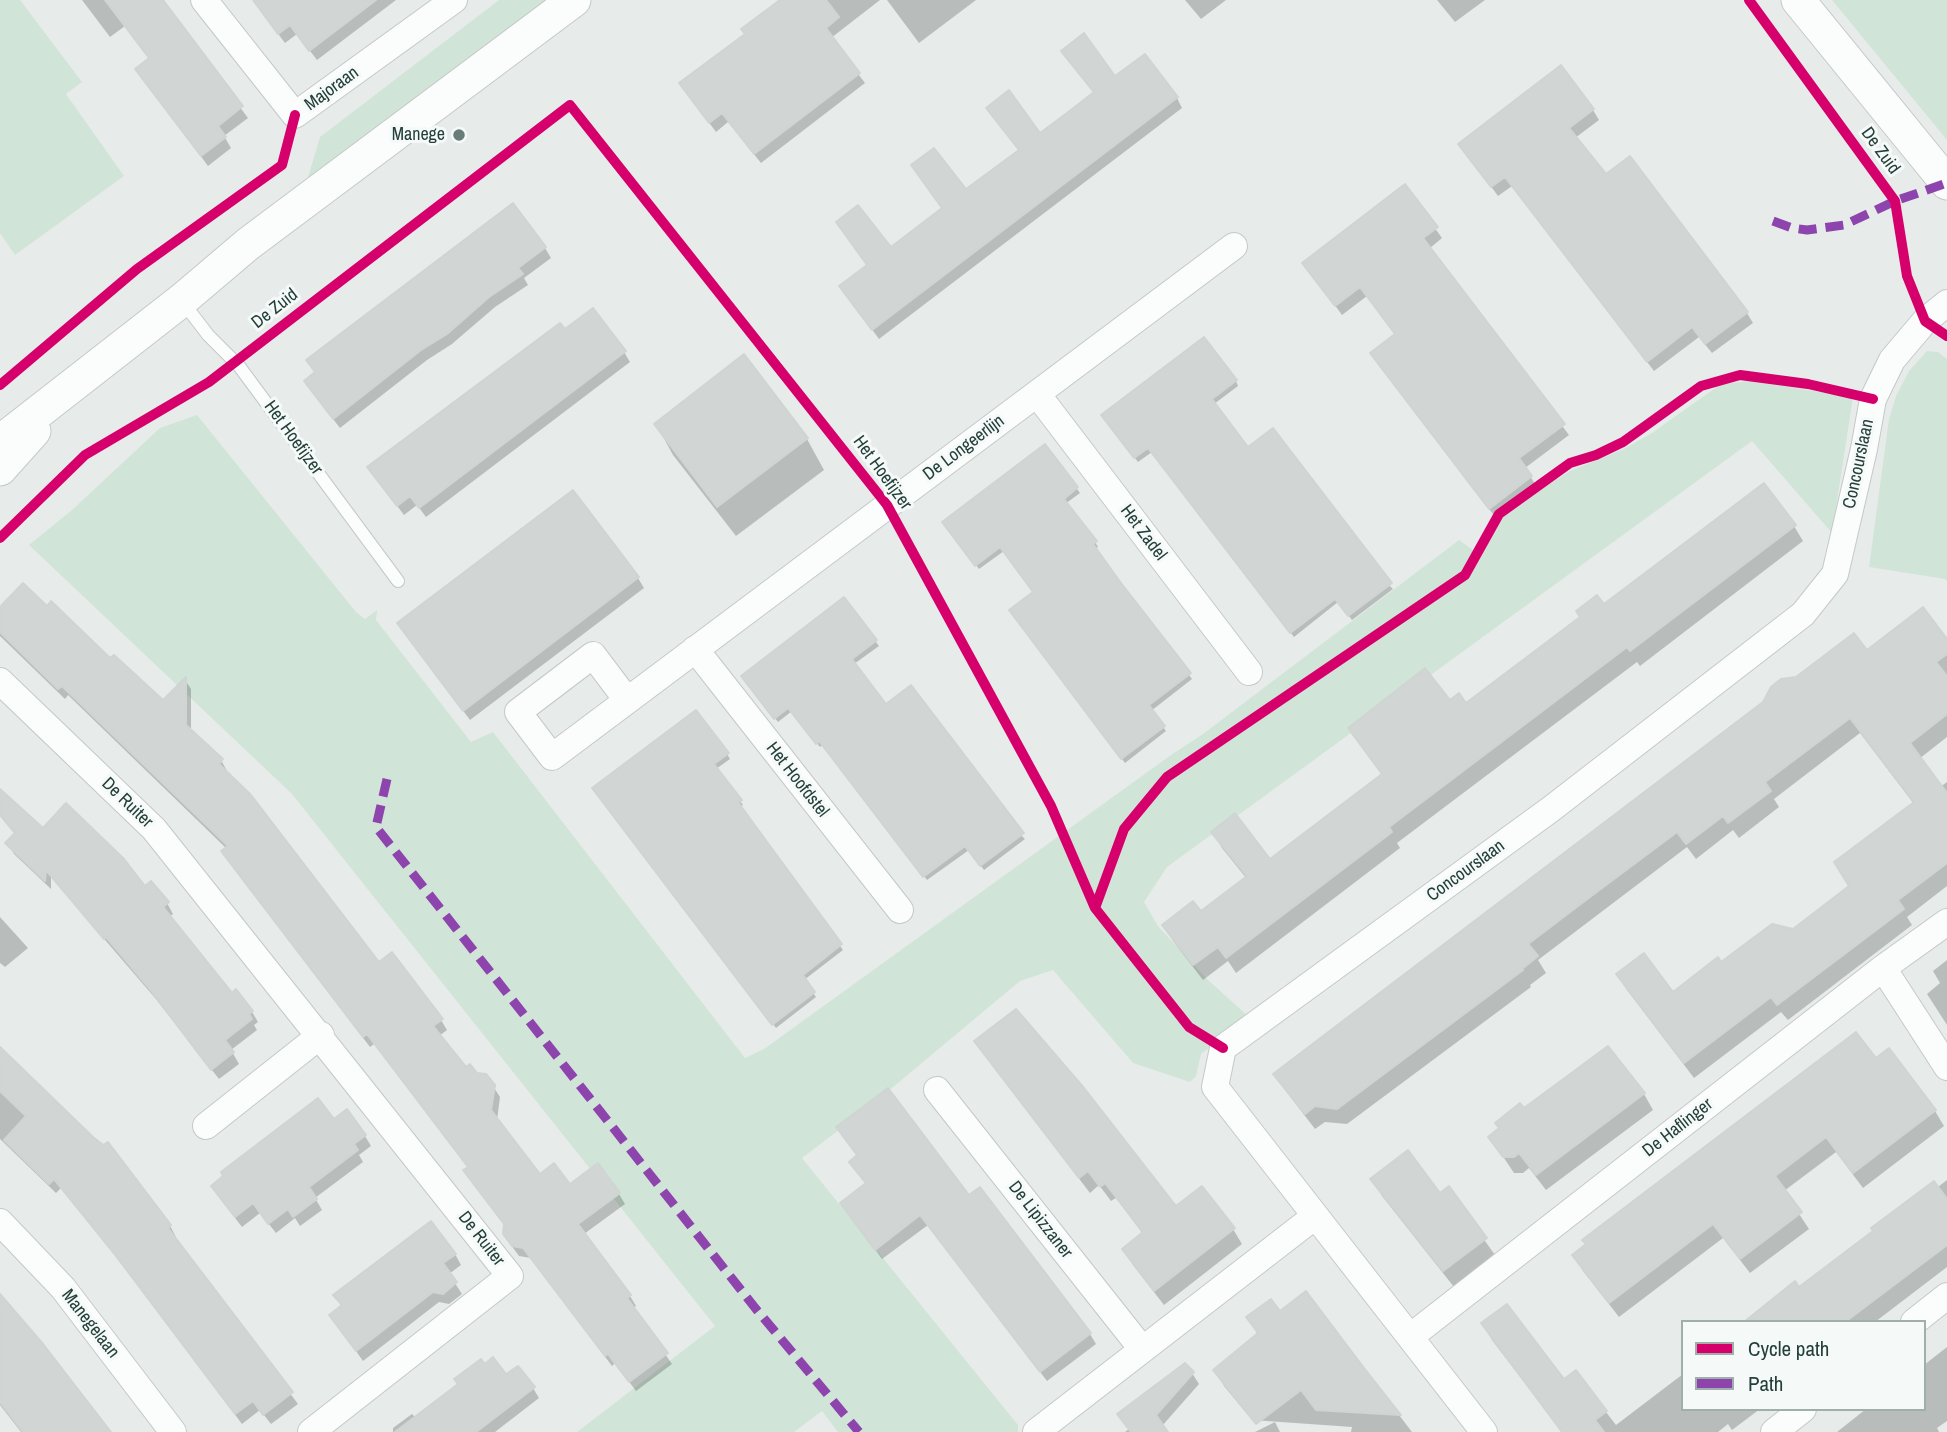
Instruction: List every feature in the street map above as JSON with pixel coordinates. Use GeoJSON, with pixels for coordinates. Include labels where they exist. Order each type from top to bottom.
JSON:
{"type":"FeatureCollection","features":[{"type":"Feature","properties":{"kind":"street","name":"Majoraan"},"geometry":{"type":"LineString","coordinates":[[204,0],[295,116],[454,0]]}},
{"type":"Feature","properties":{"kind":"street"},"geometry":{"type":"LineString","coordinates":[[0,442],[76,385],[248,244],[573,0]]}},
{"type":"Feature","properties":{"kind":"street","name":"De Zuid"},"geometry":{"type":"LineString","coordinates":[[1798,0],[1947,184]]}},
{"type":"Feature","properties":{"kind":"street","name":"De Longeerlijn"},"geometry":{"type":"LineString","coordinates":[[627,700],[1234,246]]}},
{"type":"Feature","properties":{"kind":"street","name":"Concourslaan"},"geometry":{"type":"LineString","coordinates":[[1484,1432],[1215,1087],[1223,1048],[1540,818],[1803,614],[1835,574],[1873,399],[1892,360],[1925,321],[1947,303]]}},
{"type":"Feature","properties":{"kind":"street"},"geometry":{"type":"LineString","coordinates":[[0,470],[76,385]]}},
{"type":"Feature","properties":{"kind":"street","name":"Het Zadel"},"geometry":{"type":"LineString","coordinates":[[1037,394],[1249,672]]}},
{"type":"Feature","properties":{"kind":"street","name":"Het Hoofdstel"},"geometry":{"type":"LineString","coordinates":[[695,649],[900,910]]}},
{"type":"Feature","properties":{"kind":"street","name":"De Ruiter"},"geometry":{"type":"LineString","coordinates":[[0,681],[154,829],[321,1035],[510,1276],[311,1432]]}},
{"type":"Feature","properties":{"kind":"street","name":"De Haflinger"},"geometry":{"type":"LineString","coordinates":[[1410,1337],[1883,968],[1947,922]]}},
{"type":"Feature","properties":{"kind":"street"},"geometry":{"type":"LineString","coordinates":[[1883,968],[1947,1067]]}},
{"type":"Feature","properties":{"kind":"street"},"geometry":{"type":"LineString","coordinates":[[205,1126],[321,1035]]}},
{"type":"Feature","properties":{"kind":"street","name":"De Lipizzaner"},"geometry":{"type":"LineString","coordinates":[[937,1090],[1142,1349]]}},
{"type":"Feature","properties":{"kind":"street"},"geometry":{"type":"LineString","coordinates":[[1036,1432],[1314,1216]]}},
{"type":"Feature","properties":{"kind":"street","name":"Manegelaan"},"geometry":{"type":"LineString","coordinates":[[0,1222],[63,1288],[173,1432]]}},
{"type":"Feature","properties":{"kind":"street"},"geometry":{"type":"LineString","coordinates":[[1917,1320],[1947,1296]]}},
{"type":"Feature","properties":{"kind":"street"},"geometry":{"type":"LineString","coordinates":[[1774,1432],[1800,1411]]}},
{"type":"Feature","properties":{"kind":"lane","name":"Het Hoefijzer"},"geometry":{"type":"LineString","coordinates":[[182,300],[208,335],[239,366],[398,581]]}},
{"type":"Feature","properties":{"kind":"green space"},"geometry":{"type":"Polygon","coordinates":[[[0,0],[20,0],[82,82],[66,94],[124,176],[15,255],[0,233],[0,0]]]}},
{"type":"Feature","properties":{"kind":"green space"},"geometry":{"type":"Polygon","coordinates":[[[499,0],[551,0],[306,184],[320,137],[499,0]]]}},
{"type":"Feature","properties":{"kind":"green space"},"geometry":{"type":"Polygon","coordinates":[[[1832,0],[1947,0],[1947,140],[1832,0]]]}},
{"type":"Feature","properties":{"kind":"green space"},"geometry":{"type":"Polygon","coordinates":[[[1927,351],[1938,352],[1947,359],[1947,581],[1869,567],[1889,419],[1896,396],[1909,371],[1927,351]]]}},
{"type":"Feature","properties":{"kind":"green space"},"geometry":{"type":"Polygon","coordinates":[[[1750,381],[1853,397],[1832,533],[1752,441],[1167,867],[1144,902],[1158,926],[1207,979],[1249,1017],[1201,1054],[1196,1076],[1190,1082],[1133,1063],[1053,970],[1020,981],[868,1108],[802,1158],[1018,1425],[1018,1432],[838,1432],[822,1411],[794,1432],[577,1432],[715,1326],[292,794],[29,545],[72,510],[160,428],[197,415],[356,612],[365,619],[377,610],[376,620],[471,742],[493,732],[745,1058],[764,1049],[1203,734],[1459,540],[1481,556],[1501,519],[1527,498],[1570,471],[1624,449],[1652,433],[1721,384],[1750,381]]]}},
{"type":"Feature","properties":{"kind":"building"},"geometry":{"type":"Polygon","coordinates":[[[105,0],[163,0],[243,106],[218,126],[226,137],[201,156],[135,69],[149,58],[105,0]]]}},
{"type":"Feature","properties":{"kind":"building"},"geometry":{"type":"Polygon","coordinates":[[[253,0],[376,0],[309,51],[290,25],[278,34],[253,0]]]}},
{"type":"Feature","properties":{"kind":"building"},"geometry":{"type":"Polygon","coordinates":[[[780,0],[826,0],[839,17],[826,28],[860,73],[754,154],[722,113],[709,123],[679,83],[745,34],[741,29],[780,0]]]}},
{"type":"Feature","properties":{"kind":"building"},"geometry":{"type":"Polygon","coordinates":[[[1084,33],[1115,76],[1145,54],[1178,97],[872,330],[839,286],[867,265],[836,222],[858,205],[891,247],[942,208],[911,165],[934,148],[966,189],[1019,150],[986,108],[1009,90],[1040,133],[1067,113],[1094,92],[1061,51],[1084,33]]]}},
{"type":"Feature","properties":{"kind":"building"},"geometry":{"type":"Polygon","coordinates":[[[1561,65],[1594,109],[1569,128],[1606,174],[1630,156],[1748,312],[1705,344],[1692,327],[1647,362],[1505,177],[1491,187],[1458,144],[1561,65]]]}},
{"type":"Feature","properties":{"kind":"building"},"geometry":{"type":"Polygon","coordinates":[[[1405,184],[1438,227],[1423,238],[1565,424],[1519,458],[1532,476],[1489,509],[1370,353],[1395,334],[1360,287],[1335,306],[1302,263],[1405,184]]]}},
{"type":"Feature","properties":{"kind":"building"},"geometry":{"type":"Polygon","coordinates":[[[513,203],[546,247],[518,268],[523,274],[489,297],[447,334],[421,350],[333,419],[304,381],[315,372],[306,360],[513,203]]]}},
{"type":"Feature","properties":{"kind":"building"},"geometry":{"type":"Polygon","coordinates":[[[593,308],[626,351],[419,508],[410,496],[397,506],[367,467],[560,323],[565,329],[593,308]]]}},
{"type":"Feature","properties":{"kind":"building"},"geometry":{"type":"Polygon","coordinates":[[[1204,337],[1237,380],[1212,399],[1248,447],[1273,428],[1392,583],[1348,616],[1335,599],[1290,633],[1148,448],[1134,458],[1101,415],[1204,337]]]}},
{"type":"Feature","properties":{"kind":"building"},"geometry":{"type":"Polygon","coordinates":[[[744,354],[808,438],[717,507],[654,424],[744,354]]]}},
{"type":"Feature","properties":{"kind":"building"},"geometry":{"type":"Polygon","coordinates":[[[1045,444],[1078,487],[1064,499],[1097,541],[1093,544],[1121,583],[1191,673],[1149,705],[1165,726],[1121,759],[1009,610],[1033,592],[1000,547],[975,566],[942,522],[1045,444]]]}},
{"type":"Feature","properties":{"kind":"building"},"geometry":{"type":"Polygon","coordinates":[[[1764,483],[1796,525],[1630,651],[1627,647],[1389,827],[1392,832],[1226,958],[1218,947],[1193,965],[1162,925],[1193,901],[1201,911],[1247,876],[1211,832],[1235,813],[1270,859],[1382,774],[1348,728],[1425,668],[1450,700],[1459,693],[1466,703],[1580,617],[1576,611],[1597,595],[1604,604],[1764,483]]]}},
{"type":"Feature","properties":{"kind":"building"},"geometry":{"type":"Polygon","coordinates":[[[573,490],[639,577],[463,711],[397,623],[573,490]]]}},
{"type":"Feature","properties":{"kind":"building"},"geometry":{"type":"Polygon","coordinates":[[[23,583],[47,606],[51,601],[110,658],[114,655],[163,700],[186,677],[186,725],[223,759],[219,764],[251,795],[379,962],[392,952],[443,1019],[433,1026],[466,1067],[470,1064],[477,1073],[486,1074],[495,1085],[491,1110],[540,1174],[554,1163],[570,1184],[598,1163],[620,1193],[578,1224],[631,1295],[627,1298],[668,1353],[629,1382],[608,1354],[605,1356],[523,1248],[512,1246],[503,1234],[504,1224],[463,1170],[468,1167],[367,1034],[363,1037],[221,851],[228,846],[62,686],[58,689],[0,632],[0,607],[23,583]]]}},
{"type":"Feature","properties":{"kind":"building"},"geometry":{"type":"Polygon","coordinates":[[[844,597],[877,640],[852,659],[886,704],[911,685],[1024,833],[980,866],[965,846],[923,877],[819,741],[816,744],[788,708],[774,719],[741,676],[844,597]]]}},
{"type":"Feature","properties":{"kind":"building"},"geometry":{"type":"Polygon","coordinates":[[[1923,607],[1947,639],[1947,654],[1936,662],[1947,676],[1947,714],[1910,743],[1947,793],[1947,863],[1898,900],[1904,909],[1777,1005],[1771,997],[1684,1063],[1616,974],[1644,953],[1673,992],[1718,957],[1721,962],[1772,924],[1793,929],[1849,886],[1834,862],[1914,802],[1850,718],[1765,782],[1771,791],[1728,823],[1723,816],[1686,844],[1677,832],[1528,944],[1538,956],[1523,970],[1337,1109],[1315,1106],[1305,1114],[1273,1074],[1763,702],[1771,687],[1781,679],[1796,677],[1854,633],[1867,650],[1923,607]]]}},
{"type":"Feature","properties":{"kind":"building"},"geometry":{"type":"Polygon","coordinates":[[[696,710],[729,753],[714,764],[742,800],[738,802],[842,944],[803,975],[815,992],[772,1025],[592,788],[696,710]]]}},
{"type":"Feature","properties":{"kind":"building"},"geometry":{"type":"Polygon","coordinates":[[[0,789],[43,828],[66,803],[124,859],[145,886],[151,881],[169,902],[163,907],[232,993],[236,989],[253,1011],[249,1014],[252,1019],[225,1040],[234,1052],[211,1070],[148,987],[46,870],[45,881],[5,843],[15,833],[0,815],[0,789]]]}},
{"type":"Feature","properties":{"kind":"building"},"geometry":{"type":"Polygon","coordinates":[[[1016,1009],[1084,1088],[1176,1206],[1202,1186],[1235,1228],[1154,1291],[1122,1249],[1143,1232],[1105,1183],[1100,1187],[1088,1171],[1079,1178],[974,1041],[1016,1009]]]}},
{"type":"Feature","properties":{"kind":"building"},"geometry":{"type":"Polygon","coordinates":[[[1856,1032],[1876,1058],[1889,1048],[1936,1110],[1853,1173],[1826,1137],[1775,1176],[1802,1212],[1740,1259],[1713,1224],[1609,1303],[1572,1255],[1586,1244],[1582,1240],[1856,1032]]]}},
{"type":"Feature","properties":{"kind":"building"},"geometry":{"type":"Polygon","coordinates":[[[1608,1046],[1645,1093],[1536,1175],[1519,1153],[1514,1157],[1503,1157],[1488,1137],[1499,1128],[1495,1123],[1520,1103],[1524,1108],[1608,1046]]]}},
{"type":"Feature","properties":{"kind":"building"},"geometry":{"type":"Polygon","coordinates":[[[0,1047],[93,1137],[103,1145],[108,1142],[171,1225],[168,1228],[293,1392],[263,1415],[253,1401],[235,1414],[113,1252],[54,1179],[49,1184],[4,1140],[26,1116],[0,1091],[0,1047]]]}},
{"type":"Feature","properties":{"kind":"building"},"geometry":{"type":"Polygon","coordinates":[[[888,1088],[969,1195],[980,1187],[1091,1333],[1040,1372],[920,1215],[875,1250],[840,1203],[866,1183],[849,1162],[857,1155],[836,1127],[888,1088]]]}},
{"type":"Feature","properties":{"kind":"building"},"geometry":{"type":"Polygon","coordinates":[[[318,1098],[334,1119],[347,1109],[366,1135],[354,1144],[358,1150],[309,1187],[317,1199],[293,1217],[288,1209],[268,1224],[253,1203],[235,1217],[211,1186],[223,1176],[221,1172],[318,1098]]]}},
{"type":"Feature","properties":{"kind":"building"},"geometry":{"type":"Polygon","coordinates":[[[1408,1150],[1440,1193],[1449,1186],[1487,1238],[1443,1271],[1370,1179],[1408,1150]]]}},
{"type":"Feature","properties":{"kind":"building"},"geometry":{"type":"Polygon","coordinates":[[[1934,1181],[1947,1199],[1947,1245],[1848,1320],[1746,1320],[1795,1281],[1799,1287],[1873,1231],[1871,1228],[1934,1181]]]}},
{"type":"Feature","properties":{"kind":"building"},"geometry":{"type":"Polygon","coordinates":[[[431,1221],[456,1254],[443,1263],[457,1282],[443,1294],[433,1292],[356,1351],[329,1315],[342,1305],[333,1295],[431,1221]]]}},
{"type":"Feature","properties":{"kind":"building"},"geometry":{"type":"Polygon","coordinates":[[[1306,1291],[1401,1415],[1316,1410],[1301,1390],[1256,1424],[1213,1370],[1258,1333],[1246,1317],[1271,1299],[1280,1311],[1306,1291]]]}},
{"type":"Feature","properties":{"kind":"building"},"geometry":{"type":"Polygon","coordinates":[[[0,1294],[43,1344],[111,1432],[23,1432],[0,1402],[0,1294]]]}},
{"type":"Feature","properties":{"kind":"building"},"geometry":{"type":"Polygon","coordinates":[[[1507,1304],[1564,1379],[1576,1370],[1607,1411],[1595,1420],[1604,1432],[1562,1432],[1481,1323],[1507,1304]]]}},
{"type":"Feature","properties":{"kind":"building"},"geometry":{"type":"Polygon","coordinates":[[[493,1357],[506,1374],[518,1366],[535,1387],[476,1432],[395,1432],[458,1384],[454,1379],[481,1359],[485,1364],[493,1357]]]}},
{"type":"Feature","properties":{"kind":"building"},"geometry":{"type":"Polygon","coordinates":[[[1185,1363],[1194,1372],[1156,1415],[1168,1432],[1131,1432],[1117,1414],[1185,1363]]]}},
{"type":"Feature","properties":{"kind":"marked path"},"geometry":{"type":"LineString","coordinates":[[1773,221],[1807,230],[1844,225],[1895,201],[1947,183]]}},
{"type":"Feature","properties":{"kind":"marked path"},"geometry":{"type":"LineString","coordinates":[[387,779],[376,827],[756,1309],[859,1432]]}},
{"type":"Feature","properties":{"kind":"cycle path"},"geometry":{"type":"LineString","coordinates":[[1749,0],[1895,201],[1907,276],[1925,321],[1947,336]]}},
{"type":"Feature","properties":{"kind":"cycle path"},"geometry":{"type":"LineString","coordinates":[[0,538],[85,455],[209,382],[570,105],[887,505],[1051,806],[1095,908]]}},
{"type":"Feature","properties":{"kind":"cycle path"},"geometry":{"type":"LineString","coordinates":[[0,385],[137,269],[282,165],[295,115]]}},
{"type":"Feature","properties":{"kind":"cycle path"},"geometry":{"type":"LineString","coordinates":[[1223,1048],[1189,1027],[1095,908],[1124,829],[1167,777],[1465,575],[1499,514],[1570,463],[1596,455],[1623,442],[1701,386],[1740,375],[1808,384],[1873,399]]}},
{"type":"Feature","properties":{"kind":"place","name":"Manege"},"geometry":{"type":"Point","coordinates":[459,135]}}]}
